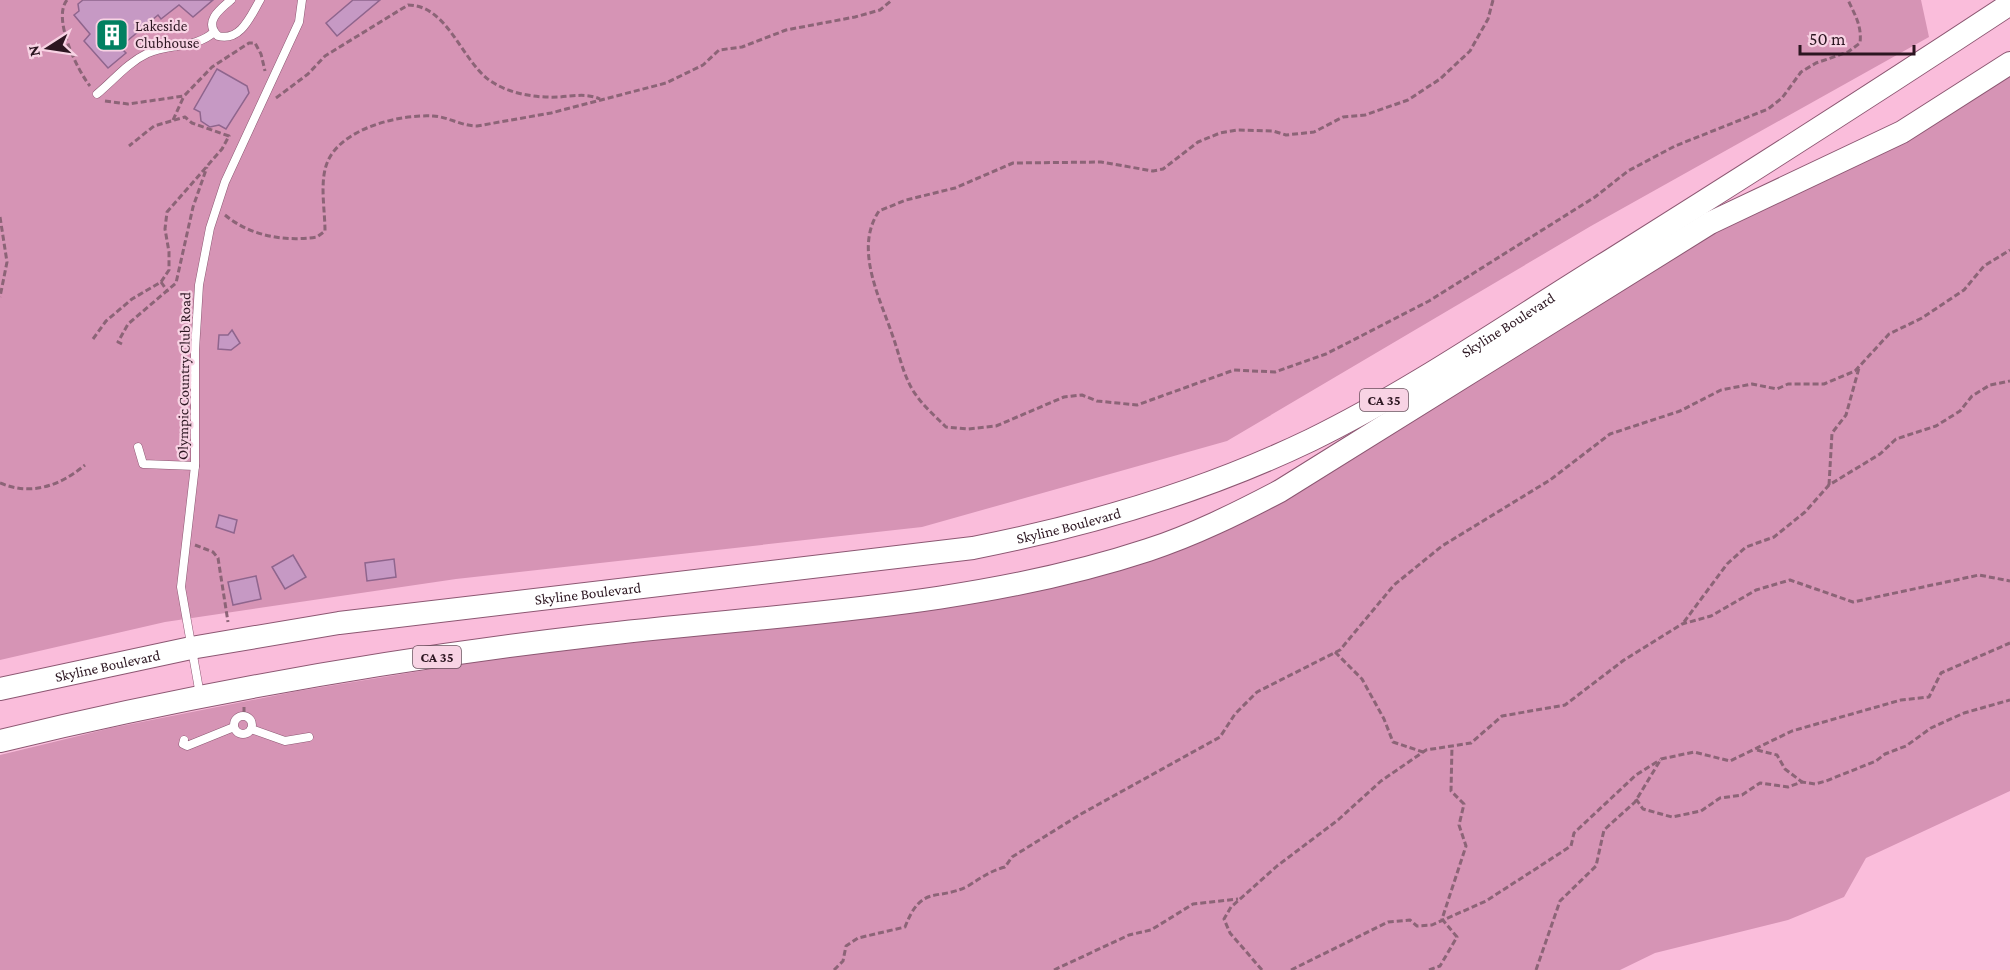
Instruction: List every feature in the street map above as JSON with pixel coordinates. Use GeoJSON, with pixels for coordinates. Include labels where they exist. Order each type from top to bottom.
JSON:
{"type":"FeatureCollection","features":[{"type":"Feature","properties":{"kind":"main road","name":"Skyline Boulevard"},"geometry":{"type":"LineString","coordinates":[[0,689],[191,648],[400,615],[973,548],[1070,528],[1168,498],[1264,461],[1355,417],[1658,230],[2010,4]]}},
{"type":"Feature","properties":{"kind":"main road"},"geometry":{"type":"LineString","coordinates":[[1930,56],[2010,13]]}},
{"type":"Feature","properties":{"kind":"main road","name":"Skyline Boulevard"},"geometry":{"type":"LineString","coordinates":[[0,741],[200,698],[346,671],[543,641],[982,590],[1080,569],[1150,549],[1220,521],[1280,490],[1710,223],[1902,132],[2010,63]]}},
{"type":"Feature","properties":{"kind":"main road"},"geometry":{"type":"LineString","coordinates":[[1966,93],[2010,73]]}},
{"type":"Feature","properties":{"kind":"lane"},"geometry":{"type":"LineString","coordinates":[[231,0],[214,16],[212,27],[214,32],[223,37],[241,29],[250,19],[260,0]]}},
{"type":"Feature","properties":{"kind":"lane","name":"Olympic Country Club Road"},"geometry":{"type":"LineString","coordinates":[[200,698],[181,587],[195,466],[197,308],[204,255],[215,211],[230,167],[299,22],[304,1]]}},
{"type":"Feature","properties":{"kind":"lane"},"geometry":{"type":"LineString","coordinates":[[97,94],[140,57],[168,47],[204,40],[214,32]]}},
{"type":"Feature","properties":{"kind":"lane"},"geometry":{"type":"LineString","coordinates":[[138,447],[143,464],[160,467],[195,466]]}},
{"type":"Feature","properties":{"kind":"lane"},"geometry":{"type":"LineString","coordinates":[[184,740],[183,744],[187,746],[234,727],[237,719],[244,716],[251,721],[251,729]]}},
{"type":"Feature","properties":{"kind":"lane"},"geometry":{"type":"LineString","coordinates":[[234,727],[242,734],[251,729],[285,741],[309,737]]}},
{"type":"Feature","properties":{"kind":"path"},"geometry":{"type":"LineString","coordinates":[[67,0],[61,16],[65,35],[86,81],[102,101],[128,104],[184,96]]}},
{"type":"Feature","properties":{"kind":"path"},"geometry":{"type":"LineString","coordinates":[[215,211],[260,235],[317,237],[325,231],[326,166],[338,150],[361,131],[385,120],[410,116],[443,117],[464,126],[487,126],[551,113],[684,76],[703,65],[718,50],[742,47],[786,30],[880,10],[892,0]]}},
{"type":"Feature","properties":{"kind":"path"},"geometry":{"type":"LineString","coordinates":[[1493,0],[1488,18],[1470,51],[1440,79],[1408,100],[1365,115],[1342,117],[1314,132],[1286,135],[1273,131],[1237,129],[1220,133],[1198,142],[1163,169],[1153,171],[1101,162],[1013,163],[955,188],[906,200],[879,211],[872,220],[869,233],[869,257],[875,290],[891,331],[899,363],[914,392],[946,427],[982,428],[1008,422],[1064,397],[1082,395],[1097,401],[1137,405],[1234,370],[1275,372],[1326,354],[1429,301],[1595,197],[1628,171],[1675,146],[1768,109],[1782,98],[1801,72],[1816,63],[1842,55],[1860,43],[1861,32],[1858,19],[1848,0]]}},
{"type":"Feature","properties":{"kind":"path"},"geometry":{"type":"LineString","coordinates":[[263,98],[272,100],[281,95],[308,74],[325,56],[408,5],[425,7],[448,29],[479,72],[492,82],[521,95],[544,97],[584,95],[602,99]]}},
{"type":"Feature","properties":{"kind":"path"},"geometry":{"type":"LineString","coordinates":[[173,120],[184,96],[212,67],[249,42],[255,43],[261,54],[266,74],[272,80]]}},
{"type":"Feature","properties":{"kind":"path"},"geometry":{"type":"LineString","coordinates":[[93,339],[106,321],[132,299],[161,282],[169,270],[165,229],[167,212],[207,166],[229,136],[192,123],[185,117],[154,126],[129,146]]}},
{"type":"Feature","properties":{"kind":"path"},"geometry":{"type":"LineString","coordinates":[[122,344],[118,342],[128,324],[176,283],[193,207],[207,166]]}},
{"type":"Feature","properties":{"kind":"path"},"geometry":{"type":"LineString","coordinates":[[0,217],[7,262],[0,297]]}},
{"type":"Feature","properties":{"kind":"path"},"geometry":{"type":"LineString","coordinates":[[834,970],[843,961],[846,946],[852,942],[905,927],[912,910],[928,895],[966,887],[987,872],[1005,867],[1012,857],[1081,814],[1220,737],[1235,714],[1257,692],[1335,652],[1394,585],[1442,546],[1550,480],[1610,434],[1680,411],[1721,390],[1752,384],[1777,389],[1788,384],[1824,384],[1859,366],[1889,334],[1922,318],[1964,290],[1984,266],[2010,250]]}},
{"type":"Feature","properties":{"kind":"path"},"geometry":{"type":"LineString","coordinates":[[161,282],[168,292]]}},
{"type":"Feature","properties":{"kind":"path"},"geometry":{"type":"LineString","coordinates":[[1828,485],[1832,433],[1846,416],[1859,366]]}},
{"type":"Feature","properties":{"kind":"path"},"geometry":{"type":"LineString","coordinates":[[1682,624],[1727,564],[1746,547],[1774,537],[1805,512],[1828,485],[1880,454],[1896,439],[1944,421],[1960,411],[1972,396],[1990,384],[2010,381]]}},
{"type":"Feature","properties":{"kind":"path"},"geometry":{"type":"LineString","coordinates":[[0,483],[30,489],[49,487],[63,481],[85,465]]}},
{"type":"Feature","properties":{"kind":"path"},"geometry":{"type":"LineString","coordinates":[[185,544],[206,548],[218,558],[228,622]]}},
{"type":"Feature","properties":{"kind":"path"},"geometry":{"type":"LineString","coordinates":[[1262,970],[1230,933],[1224,919],[1240,899],[1381,781],[1423,752],[1471,743],[1502,716],[1565,705],[1624,660],[1682,624],[1711,616],[1756,590],[1790,580],[1853,602],[1979,576],[2010,581]]}},
{"type":"Feature","properties":{"kind":"path"},"geometry":{"type":"LineString","coordinates":[[1291,970],[1388,922],[1410,920],[1417,926],[1432,925],[1499,894],[1571,846],[1574,833],[1636,775],[1661,759],[1694,752],[1730,761],[1792,731],[1901,700],[1929,697],[1941,673],[2010,643]]}},
{"type":"Feature","properties":{"kind":"path"},"geometry":{"type":"LineString","coordinates":[[1335,652],[1362,679],[1384,719],[1393,742],[1423,752]]}},
{"type":"Feature","properties":{"kind":"path"},"geometry":{"type":"LineString","coordinates":[[1636,799],[1643,809],[1672,817],[1701,811],[1720,798],[1742,795],[1760,783],[1788,787],[1802,782],[1815,784],[1858,770],[1885,754],[1906,746],[1931,728],[1964,712],[2010,700]]}},
{"type":"Feature","properties":{"kind":"path"},"geometry":{"type":"LineString","coordinates":[[244,705],[244,716]]}},
{"type":"Feature","properties":{"kind":"path"},"geometry":{"type":"LineString","coordinates":[[1442,920],[1466,846],[1459,825],[1464,804],[1451,791],[1452,746]]}},
{"type":"Feature","properties":{"kind":"path"},"geometry":{"type":"LineString","coordinates":[[1755,749],[1777,755],[1785,769],[1802,782]]}},
{"type":"Feature","properties":{"kind":"path"},"geometry":{"type":"LineString","coordinates":[[1536,970],[1560,901],[1596,866],[1604,830],[1636,799],[1661,759]]}},
{"type":"Feature","properties":{"kind":"path"},"geometry":{"type":"LineString","coordinates":[[1054,970],[1129,935],[1151,930],[1193,904],[1240,899]]}},
{"type":"Feature","properties":{"kind":"path"},"geometry":{"type":"LineString","coordinates":[[1429,970],[1440,966],[1457,936],[1442,920]]}},
{"type":"Feature","properties":{"kind":"shaded area"},"geometry":{"type":"Polygon","coordinates":[[[0,0],[1921,0],[1929,37],[1591,226],[1227,441],[922,527],[456,579],[165,622],[0,660],[0,0]]]}},
{"type":"Feature","properties":{"kind":"shaded area"},"geometry":{"type":"Polygon","coordinates":[[[2010,73],[2010,791],[1866,858],[1844,897],[1788,920],[1655,953],[1620,970],[0,970],[0,755],[111,728],[298,691],[500,658],[796,624],[912,600],[1184,537],[1679,241],[2010,73]]]}},
{"type":"Feature","properties":{"kind":"building","name":"Lakeside Clubhouse"},"geometry":{"type":"Polygon","coordinates":[[[83,0],[213,0],[193,17],[179,5],[161,19],[158,15],[120,47],[126,53],[108,68],[84,41],[90,34],[74,15],[79,11],[78,4],[83,0]]]}},
{"type":"Feature","properties":{"kind":"building"},"geometry":{"type":"Polygon","coordinates":[[[353,0],[380,0],[337,36],[326,23],[353,0]]]}},
{"type":"Feature","properties":{"kind":"building"},"geometry":{"type":"Polygon","coordinates":[[[217,69],[247,86],[249,93],[226,129],[219,125],[210,127],[201,121],[200,112],[194,109],[217,69]]]}},
{"type":"Feature","properties":{"kind":"building"},"geometry":{"type":"Polygon","coordinates":[[[232,330],[240,343],[231,350],[218,349],[219,335],[228,335],[232,330]]]}},
{"type":"Feature","properties":{"kind":"building"},"geometry":{"type":"Polygon","coordinates":[[[219,515],[237,520],[234,533],[216,527],[219,515]]]}},
{"type":"Feature","properties":{"kind":"building"},"geometry":{"type":"Polygon","coordinates":[[[293,555],[306,577],[285,589],[272,567],[293,555]]]}},
{"type":"Feature","properties":{"kind":"building"},"geometry":{"type":"Polygon","coordinates":[[[394,559],[396,577],[367,581],[365,563],[394,559]]]}},
{"type":"Feature","properties":{"kind":"building"},"geometry":{"type":"Polygon","coordinates":[[[256,576],[261,599],[233,605],[228,582],[256,576]]]}},
{"type":"Feature","properties":{"kind":"place","name":"Lakeside Clubhouse"},"geometry":{"type":"Point","coordinates":[112,35]}}]}
